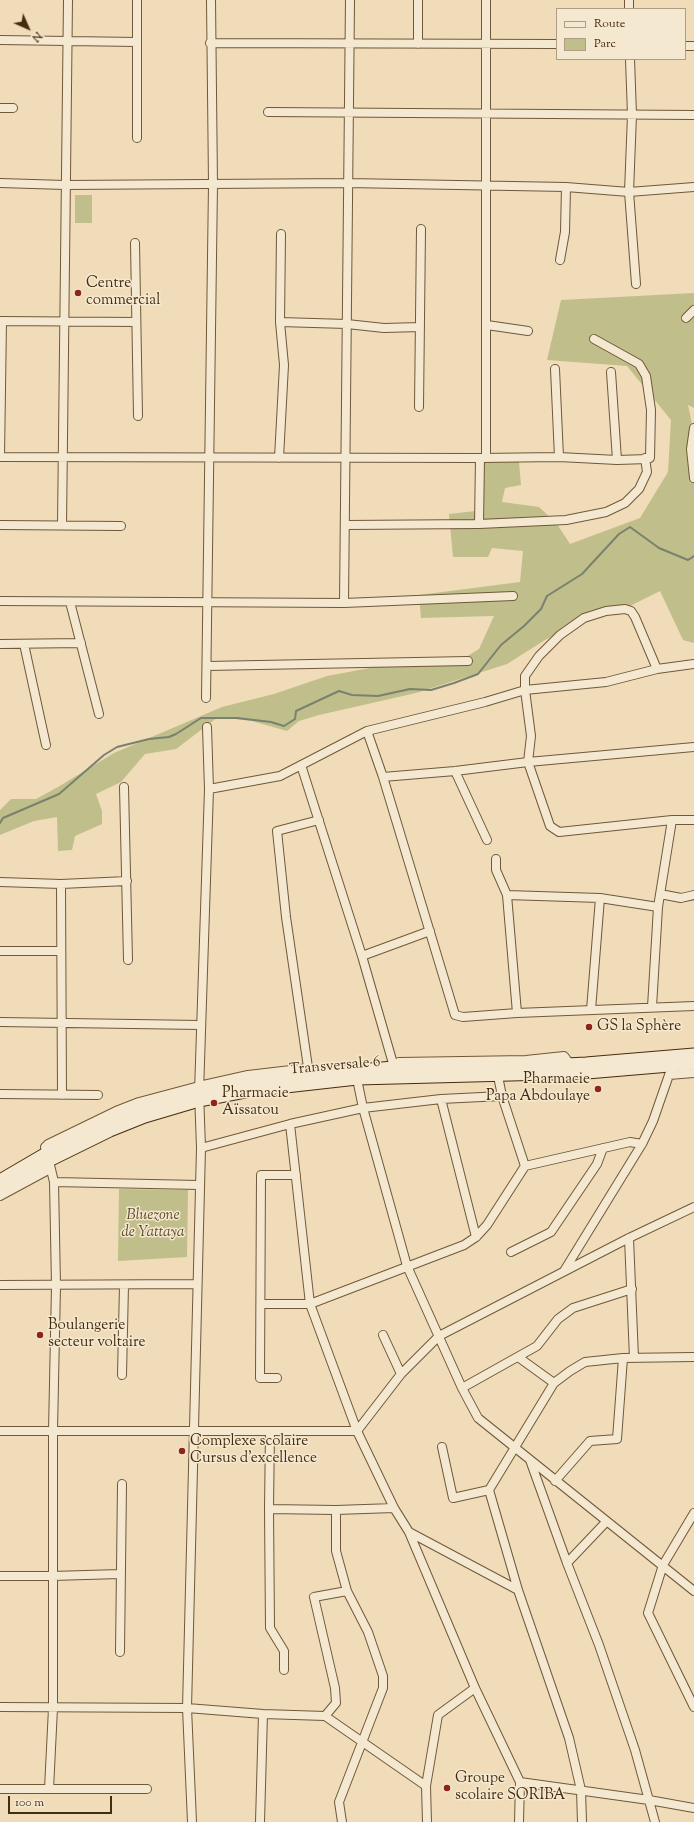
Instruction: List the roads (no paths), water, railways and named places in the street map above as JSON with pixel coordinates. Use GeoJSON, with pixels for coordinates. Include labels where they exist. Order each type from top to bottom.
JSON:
{"type":"FeatureCollection","features":[{"type":"Feature","properties":{"kind":"main road","name":"Transversale 6"},"geometry":{"type":"LineString","coordinates":[[0,1190],[48,1161],[118,1114],[199,1093],[308,1071],[393,1064],[570,1064],[694,1054]]}},
{"type":"Feature","properties":{"kind":"main road","name":"Transversale 6"},"geometry":{"type":"LineString","coordinates":[[0,1180],[48,1161],[110,1131],[199,1093],[250,1091],[357,1079],[672,1070],[694,1064]]}},
{"type":"Feature","properties":{"kind":"street"},"geometry":{"type":"LineString","coordinates":[[62,525],[68,0]]}},
{"type":"Feature","properties":{"kind":"street"},"geometry":{"type":"LineString","coordinates":[[137,0],[137,138]]}},
{"type":"Feature","properties":{"kind":"street"},"geometry":{"type":"LineString","coordinates":[[206,698],[213,184],[210,44],[211,0]]}},
{"type":"Feature","properties":{"kind":"street"},"geometry":{"type":"LineString","coordinates":[[344,603],[350,0]]}},
{"type":"Feature","properties":{"kind":"street"},"geometry":{"type":"LineString","coordinates":[[418,0],[418,44]]}},
{"type":"Feature","properties":{"kind":"street"},"geometry":{"type":"LineString","coordinates":[[479,524],[483,458],[487,325],[485,185],[486,0]]}},
{"type":"Feature","properties":{"kind":"street"},"geometry":{"type":"LineString","coordinates":[[0,40],[137,42]]}},
{"type":"Feature","properties":{"kind":"street"},"geometry":{"type":"LineString","coordinates":[[210,44],[556,44]]}},
{"type":"Feature","properties":{"kind":"street"},"geometry":{"type":"LineString","coordinates":[[630,60],[632,115],[629,192],[636,284]]}},
{"type":"Feature","properties":{"kind":"street"},"geometry":{"type":"LineString","coordinates":[[0,108],[13,108]]}},
{"type":"Feature","properties":{"kind":"street"},"geometry":{"type":"LineString","coordinates":[[268,112],[694,115]]}},
{"type":"Feature","properties":{"kind":"street"},"geometry":{"type":"LineString","coordinates":[[0,183],[65,185],[348,183],[566,187],[629,192],[694,187]]}},
{"type":"Feature","properties":{"kind":"street"},"geometry":{"type":"LineString","coordinates":[[560,260],[565,232],[566,187]]}},
{"type":"Feature","properties":{"kind":"street"},"geometry":{"type":"LineString","coordinates":[[419,407],[421,229]]}},
{"type":"Feature","properties":{"kind":"street"},"geometry":{"type":"LineString","coordinates":[[279,458],[284,365],[280,322],[281,234]]}},
{"type":"Feature","properties":{"kind":"street"},"geometry":{"type":"LineString","coordinates":[[135,243],[138,416]]}},
{"type":"Feature","properties":{"kind":"street"},"geometry":{"type":"LineString","coordinates":[[686,318],[694,310]]}},
{"type":"Feature","properties":{"kind":"street"},"geometry":{"type":"LineString","coordinates":[[136,322],[1,321],[0,457],[559,457],[617,460],[650,458],[651,410],[646,376],[639,364],[594,339]]}},
{"type":"Feature","properties":{"kind":"street"},"geometry":{"type":"LineString","coordinates":[[280,322],[347,324],[384,328],[420,327]]}},
{"type":"Feature","properties":{"kind":"street"},"geometry":{"type":"LineString","coordinates":[[487,325],[528,331]]}},
{"type":"Feature","properties":{"kind":"street"},"geometry":{"type":"LineString","coordinates":[[555,369],[559,457]]}},
{"type":"Feature","properties":{"kind":"street"},"geometry":{"type":"LineString","coordinates":[[611,372],[617,460]]}},
{"type":"Feature","properties":{"kind":"street"},"geometry":{"type":"LineString","coordinates":[[694,428],[692,449],[694,478]]}},
{"type":"Feature","properties":{"kind":"street"},"geometry":{"type":"LineString","coordinates":[[345,525],[479,524],[566,520],[606,512],[625,503],[639,489],[647,472],[645,458]]}},
{"type":"Feature","properties":{"kind":"street"},"geometry":{"type":"LineString","coordinates":[[0,524],[121,526]]}},
{"type":"Feature","properties":{"kind":"street"},"geometry":{"type":"LineString","coordinates":[[0,601],[344,603],[513,596]]}},
{"type":"Feature","properties":{"kind":"street"},"geometry":{"type":"LineString","coordinates":[[70,602],[99,714]]}},
{"type":"Feature","properties":{"kind":"street"},"geometry":{"type":"LineString","coordinates":[[657,669],[631,611],[617,609],[584,618],[560,635],[539,656],[525,676],[525,690],[532,736],[528,762],[550,826],[559,832],[672,820],[694,820]]}},
{"type":"Feature","properties":{"kind":"street"},"geometry":{"type":"LineString","coordinates":[[0,644],[81,643]]}},
{"type":"Feature","properties":{"kind":"street"},"geometry":{"type":"LineString","coordinates":[[24,644],[46,745]]}},
{"type":"Feature","properties":{"kind":"street"},"geometry":{"type":"LineString","coordinates":[[207,666],[468,661]]}},
{"type":"Feature","properties":{"kind":"street"},"geometry":{"type":"LineString","coordinates":[[209,789],[280,776],[367,731],[485,702],[525,690],[606,682],[657,669],[694,664]]}},
{"type":"Feature","properties":{"kind":"street"},"geometry":{"type":"LineString","coordinates":[[192,1822],[187,1708],[201,1148],[199,1093],[200,1025],[209,789],[207,727]]}},
{"type":"Feature","properties":{"kind":"street"},"geometry":{"type":"LineString","coordinates":[[367,731],[383,777],[456,1015],[463,1017],[517,1013],[694,1006]]}},
{"type":"Feature","properties":{"kind":"street"},"geometry":{"type":"LineString","coordinates":[[383,777],[694,747]]}},
{"type":"Feature","properties":{"kind":"street"},"geometry":{"type":"LineString","coordinates":[[301,765],[362,956],[393,1064]]}},
{"type":"Feature","properties":{"kind":"street"},"geometry":{"type":"LineString","coordinates":[[455,771],[487,840]]}},
{"type":"Feature","properties":{"kind":"street"},"geometry":{"type":"LineString","coordinates":[[124,787],[128,960]]}},
{"type":"Feature","properties":{"kind":"street"},"geometry":{"type":"LineString","coordinates":[[308,1071],[286,917],[276,831],[319,820]]}},
{"type":"Feature","properties":{"kind":"street"},"geometry":{"type":"LineString","coordinates":[[652,1007],[658,907],[672,820]]}},
{"type":"Feature","properties":{"kind":"street"},"geometry":{"type":"LineString","coordinates":[[496,859],[496,870],[506,896],[517,1013]]}},
{"type":"Feature","properties":{"kind":"street"},"geometry":{"type":"LineString","coordinates":[[0,882],[61,884],[127,881]]}},
{"type":"Feature","properties":{"kind":"street"},"geometry":{"type":"LineString","coordinates":[[61,884],[62,1094]]}},
{"type":"Feature","properties":{"kind":"street"},"geometry":{"type":"LineString","coordinates":[[660,894],[681,898],[694,895]]}},
{"type":"Feature","properties":{"kind":"street"},"geometry":{"type":"LineString","coordinates":[[506,896],[600,898],[658,907]]}},
{"type":"Feature","properties":{"kind":"street"},"geometry":{"type":"LineString","coordinates":[[591,1010],[600,898]]}},
{"type":"Feature","properties":{"kind":"street"},"geometry":{"type":"LineString","coordinates":[[362,956],[430,931]]}},
{"type":"Feature","properties":{"kind":"street"},"geometry":{"type":"LineString","coordinates":[[0,951],[61,952]]}},
{"type":"Feature","properties":{"kind":"street"},"geometry":{"type":"LineString","coordinates":[[0,1022],[200,1025]]}},
{"type":"Feature","properties":{"kind":"street"},"geometry":{"type":"LineString","coordinates":[[564,1272],[642,1144],[653,1121],[672,1070],[694,1073]]}},
{"type":"Feature","properties":{"kind":"street"},"geometry":{"type":"LineString","coordinates":[[498,1076],[502,1096],[525,1166]]}},
{"type":"Feature","properties":{"kind":"street"},"geometry":{"type":"LineString","coordinates":[[357,1079],[363,1108],[407,1266],[462,1388],[478,1418],[515,1446],[555,1481],[694,1591]]}},
{"type":"Feature","properties":{"kind":"street"},"geometry":{"type":"LineString","coordinates":[[0,1094],[98,1095]]}},
{"type":"Feature","properties":{"kind":"street"},"geometry":{"type":"LineString","coordinates":[[201,1148],[290,1124],[363,1108],[441,1099],[502,1096]]}},
{"type":"Feature","properties":{"kind":"street"},"geometry":{"type":"LineString","coordinates":[[441,1099],[476,1237]]}},
{"type":"Feature","properties":{"kind":"street"},"geometry":{"type":"LineString","coordinates":[[290,1124],[310,1304],[357,1431],[394,1508],[409,1532],[475,1688],[520,1782],[519,1822]]}},
{"type":"Feature","properties":{"kind":"street"},"geometry":{"type":"LineString","coordinates":[[261,1304],[310,1304],[464,1245],[476,1237],[487,1225],[525,1166],[630,1142],[642,1144]]}},
{"type":"Feature","properties":{"kind":"street"},"geometry":{"type":"LineString","coordinates":[[511,1252],[551,1232],[597,1164],[603,1148]]}},
{"type":"Feature","properties":{"kind":"street"},"geometry":{"type":"LineString","coordinates":[[0,1196],[48,1161],[54,1182],[56,1286],[53,1431],[53,1708],[49,1789]]}},
{"type":"Feature","properties":{"kind":"street"},"geometry":{"type":"LineString","coordinates":[[277,1378],[260,1378],[261,1175],[296,1175]]}},
{"type":"Feature","properties":{"kind":"street"},"geometry":{"type":"LineString","coordinates":[[54,1182],[199,1185]]}},
{"type":"Feature","properties":{"kind":"street"},"geometry":{"type":"LineString","coordinates":[[357,1431],[401,1374],[439,1336],[629,1238],[694,1207]]}},
{"type":"Feature","properties":{"kind":"street"},"geometry":{"type":"LineString","coordinates":[[629,1238],[634,1358]]}},
{"type":"Feature","properties":{"kind":"street"},"geometry":{"type":"LineString","coordinates":[[0,1285],[56,1286],[197,1284]]}},
{"type":"Feature","properties":{"kind":"street"},"geometry":{"type":"LineString","coordinates":[[122,1376],[124,1285]]}},
{"type":"Feature","properties":{"kind":"street"},"geometry":{"type":"LineString","coordinates":[[462,1388],[537,1346],[558,1319],[573,1308],[632,1289]]}},
{"type":"Feature","properties":{"kind":"street"},"geometry":{"type":"LineString","coordinates":[[383,1335],[401,1374]]}},
{"type":"Feature","properties":{"kind":"street"},"geometry":{"type":"LineString","coordinates":[[518,1357],[554,1383]]}},
{"type":"Feature","properties":{"kind":"street"},"geometry":{"type":"LineString","coordinates":[[582,1822],[581,1790],[569,1738],[518,1590],[489,1490],[554,1383],[570,1371],[585,1362],[623,1358],[694,1357]]}},
{"type":"Feature","properties":{"kind":"street"},"geometry":{"type":"LineString","coordinates":[[555,1481],[590,1441],[617,1439],[623,1358]]}},
{"type":"Feature","properties":{"kind":"street"},"geometry":{"type":"LineString","coordinates":[[0,1431],[357,1431]]}},
{"type":"Feature","properties":{"kind":"street"},"geometry":{"type":"LineString","coordinates":[[270,1431],[270,1628],[284,1651],[284,1670]]}},
{"type":"Feature","properties":{"kind":"street"},"geometry":{"type":"LineString","coordinates":[[442,1447],[453,1498],[489,1490]]}},
{"type":"Feature","properties":{"kind":"street"},"geometry":{"type":"LineString","coordinates":[[530,1459],[567,1563],[604,1660],[635,1750],[655,1822]]}},
{"type":"Feature","properties":{"kind":"street"},"geometry":{"type":"LineString","coordinates":[[120,1652],[122,1484]]}},
{"type":"Feature","properties":{"kind":"street"},"geometry":{"type":"LineString","coordinates":[[269,1509],[336,1510],[394,1508]]}},
{"type":"Feature","properties":{"kind":"street"},"geometry":{"type":"LineString","coordinates":[[336,1510],[336,1551],[347,1591],[368,1632],[383,1676],[383,1688],[339,1802],[342,1822]]}},
{"type":"Feature","properties":{"kind":"street"},"geometry":{"type":"LineString","coordinates":[[694,1513],[663,1565],[648,1613],[694,1707]]}},
{"type":"Feature","properties":{"kind":"street"},"geometry":{"type":"LineString","coordinates":[[567,1563],[606,1522]]}},
{"type":"Feature","properties":{"kind":"street"},"geometry":{"type":"LineString","coordinates":[[409,1532],[518,1590]]}},
{"type":"Feature","properties":{"kind":"street"},"geometry":{"type":"LineString","coordinates":[[0,1576],[120,1574]]}},
{"type":"Feature","properties":{"kind":"street"},"geometry":{"type":"LineString","coordinates":[[325,1716],[336,1703],[314,1598],[347,1591]]}},
{"type":"Feature","properties":{"kind":"street"},"geometry":{"type":"LineString","coordinates":[[426,1822],[426,1786],[438,1715],[475,1688]]}},
{"type":"Feature","properties":{"kind":"street"},"geometry":{"type":"LineString","coordinates":[[0,1707],[187,1708],[263,1714],[325,1716],[426,1786]]}},
{"type":"Feature","properties":{"kind":"street"},"geometry":{"type":"LineString","coordinates":[[260,1822],[263,1714]]}},
{"type":"Feature","properties":{"kind":"street"},"geometry":{"type":"LineString","coordinates":[[520,1782],[649,1800],[694,1808]]}},
{"type":"Feature","properties":{"kind":"street"},"geometry":{"type":"LineString","coordinates":[[0,1789],[147,1789]]}},
{"type":"Feature","properties":{"kind":"waterway"},"geometry":{"type":"LineString","coordinates":[[0,823],[3,818],[59,794],[104,755],[117,747],[149,739],[169,737],[201,718],[237,718],[271,722],[284,726],[295,719],[296,711],[339,691],[352,695],[378,696],[410,689],[431,690],[478,674],[501,645],[524,626],[541,609],[547,596],[582,574],[619,534],[630,527],[659,548],[688,560],[694,556]]}},
{"type":"Feature","properties":{"kind":"place","name":"Centre commercial"},"geometry":{"type":"Point","coordinates":[78,293]}},
{"type":"Feature","properties":{"kind":"place","name":"GS la Sphère"},"geometry":{"type":"Point","coordinates":[589,1027]}},
{"type":"Feature","properties":{"kind":"place","name":"Pharmacie Papa Abdoulaye"},"geometry":{"type":"Point","coordinates":[598,1089]}},
{"type":"Feature","properties":{"kind":"place","name":"Pharmacie Aïssatou"},"geometry":{"type":"Point","coordinates":[214,1103]}},
{"type":"Feature","properties":{"kind":"place","name":"Boulangerie secteur voltaire"},"geometry":{"type":"Point","coordinates":[40,1335]}},
{"type":"Feature","properties":{"kind":"place","name":"Complexe scolaire Cursus d'excellence"},"geometry":{"type":"Point","coordinates":[182,1451]}},
{"type":"Feature","properties":{"kind":"place","name":"Groupe scolaire SORIBA"},"geometry":{"type":"Point","coordinates":[447,1788]}},
{"type":"Feature","properties":{"kind":"park label","name":"Bluezone de Yattaya"},"geometry":{"type":"Point","coordinates":[153,1224]}}]}
